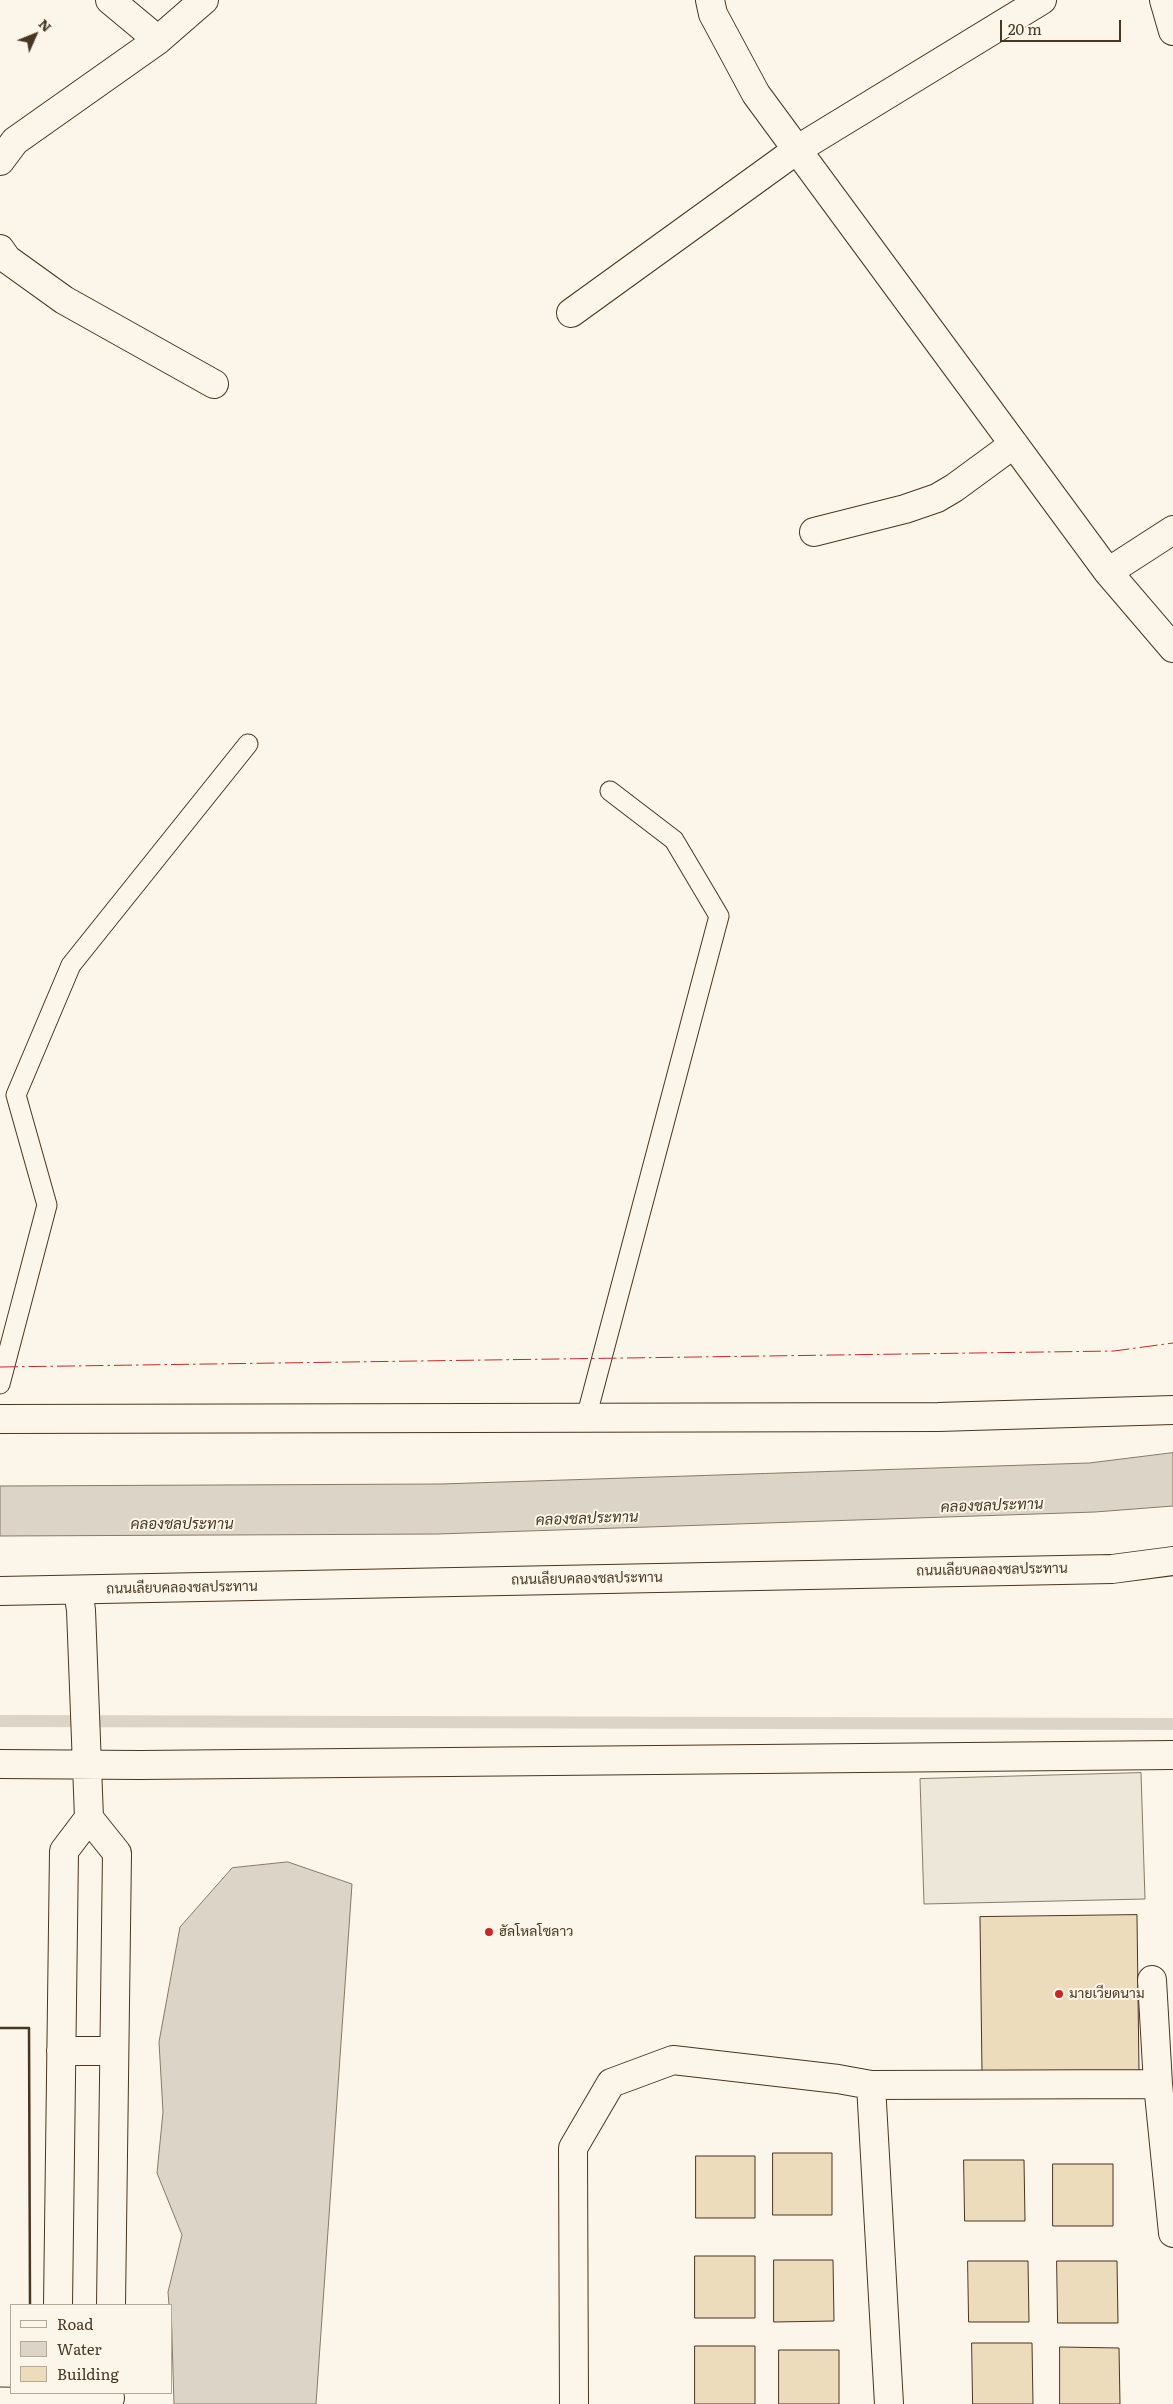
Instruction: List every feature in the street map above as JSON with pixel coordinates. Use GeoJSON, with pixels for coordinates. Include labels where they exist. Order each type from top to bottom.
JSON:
{"type":"FeatureCollection","features":[{"type":"Feature","properties":{"kind":"street"},"geometry":{"type":"LineString","coordinates":[[110,0],[158,40]]}},
{"type":"Feature","properties":{"kind":"street"},"geometry":{"type":"LineString","coordinates":[[0,161],[16,141],[158,40],[204,0]]}},
{"type":"Feature","properties":{"kind":"street"},"geometry":{"type":"LineString","coordinates":[[710,0],[713,14],[756,94],[1108,572],[1173,648]]}},
{"type":"Feature","properties":{"kind":"street"},"geometry":{"type":"LineString","coordinates":[[571,314],[798,149],[1042,0]]}},
{"type":"Feature","properties":{"kind":"street"},"geometry":{"type":"LineString","coordinates":[[1164,0],[1173,31]]}},
{"type":"Feature","properties":{"kind":"street"},"geometry":{"type":"LineString","coordinates":[[0,249],[7,259],[64,300],[214,384]]}},
{"type":"Feature","properties":{"kind":"street"},"geometry":{"type":"LineString","coordinates":[[814,532],[913,506],[936,498],[954,488],[1014,444]]}},
{"type":"Feature","properties":{"kind":"street"},"geometry":{"type":"LineString","coordinates":[[1108,572],[1173,530]]}},
{"type":"Feature","properties":{"kind":"street"},"geometry":{"type":"LineString","coordinates":[[0,1419],[938,1417],[1173,1410]]}},
{"type":"Feature","properties":{"kind":"street","name":"ถนนเลียบคลองชลประทาน"},"geometry":{"type":"LineString","coordinates":[[0,1591],[80,1601],[1112,1569],[1173,1561]]}},
{"type":"Feature","properties":{"kind":"street"},"geometry":{"type":"LineString","coordinates":[[80,1601],[89,1818],[117,1853],[111,2304]]}},
{"type":"Feature","properties":{"kind":"street"},"geometry":{"type":"LineString","coordinates":[[0,1764],[87,1757],[1173,1755]]}},
{"type":"Feature","properties":{"kind":"street"},"geometry":{"type":"LineString","coordinates":[[58,2304],[64,1851],[89,1818]]}},
{"type":"Feature","properties":{"kind":"street"},"geometry":{"type":"LineString","coordinates":[[1152,1980],[1158,2084],[1173,2233]]}},
{"type":"Feature","properties":{"kind":"street"},"geometry":{"type":"LineString","coordinates":[[61,2051],[114,2050]]}},
{"type":"Feature","properties":{"kind":"street"},"geometry":{"type":"LineString","coordinates":[[574,2404],[573,2148],[611,2083],[673,2060],[838,2079],[871,2085],[1158,2084]]}},
{"type":"Feature","properties":{"kind":"street"},"geometry":{"type":"LineString","coordinates":[[871,2085],[889,2404]]}},
{"type":"Feature","properties":{"kind":"street"},"geometry":{"type":"LineString","coordinates":[[57,2398],[110,2398]]}},
{"type":"Feature","properties":{"kind":"lane"},"geometry":{"type":"LineString","coordinates":[[0,1384],[47,1205],[16,1095],[71,965],[248,744]]}},
{"type":"Feature","properties":{"kind":"lane"},"geometry":{"type":"LineString","coordinates":[[586,1418],[719,916],[674,840],[610,790]]}},
{"type":"Feature","properties":{"kind":"lane"},"geometry":{"type":"LineString","coordinates":[[0,2397],[57,2398]]}},
{"type":"Feature","properties":{"kind":"shaded area"},"geometry":{"type":"Polygon","coordinates":[[[1141,1773],[1145,1899],[924,1904],[920,1779],[1141,1773]]]}},
{"type":"Feature","properties":{"kind":"water","name":"คลองชลประทาน"},"geometry":{"type":"Polygon","coordinates":[[[1173,1453],[1173,1506],[1095,1512],[438,1534],[0,1536],[0,1486],[441,1484],[1089,1463],[1173,1453]]]}},
{"type":"Feature","properties":{"kind":"water"},"geometry":{"type":"Polygon","coordinates":[[[288,1862],[352,1884],[316,2404],[174,2404],[172,2304],[169,2304],[168,2292],[182,2235],[157,2173],[163,2112],[159,2042],[180,1927],[232,1868],[288,1862]]]}},
{"type":"Feature","properties":{"kind":"building","name":"มายเวียดนาม"},"geometry":{"type":"Polygon","coordinates":[[[1137,1915],[1139,2072],[982,2073],[980,1917],[1137,1915]]]}},
{"type":"Feature","properties":{"kind":"building"},"geometry":{"type":"Polygon","coordinates":[[[773,2153],[832,2153],[832,2215],[773,2215],[773,2153]]]}},
{"type":"Feature","properties":{"kind":"building"},"geometry":{"type":"Polygon","coordinates":[[[696,2156],[755,2156],[755,2218],[696,2218],[696,2156]]]}},
{"type":"Feature","properties":{"kind":"building"},"geometry":{"type":"Polygon","coordinates":[[[964,2160],[1024,2160],[1025,2221],[965,2221],[964,2160]]]}},
{"type":"Feature","properties":{"kind":"building"},"geometry":{"type":"Polygon","coordinates":[[[1053,2164],[1113,2164],[1113,2226],[1053,2226],[1053,2164]]]}},
{"type":"Feature","properties":{"kind":"building"},"geometry":{"type":"Polygon","coordinates":[[[695,2256],[755,2256],[755,2318],[695,2318],[695,2256]]]}},
{"type":"Feature","properties":{"kind":"building"},"geometry":{"type":"Polygon","coordinates":[[[774,2260],[833,2260],[834,2321],[774,2322],[774,2260]]]}},
{"type":"Feature","properties":{"kind":"building"},"geometry":{"type":"Polygon","coordinates":[[[968,2261],[1028,2261],[1029,2322],[969,2322],[968,2261]]]}},
{"type":"Feature","properties":{"kind":"building"},"geometry":{"type":"Polygon","coordinates":[[[1057,2261],[1117,2261],[1118,2323],[1058,2323],[1057,2261]]]}},
{"type":"Feature","properties":{"kind":"building"},"geometry":{"type":"Polygon","coordinates":[[[972,2343],[1032,2343],[1033,2404],[973,2404],[972,2343]]]}},
{"type":"Feature","properties":{"kind":"building"},"geometry":{"type":"Polygon","coordinates":[[[695,2346],[755,2346],[755,2404],[695,2404],[695,2346]]]}},
{"type":"Feature","properties":{"kind":"building"},"geometry":{"type":"Polygon","coordinates":[[[1060,2347],[1119,2348],[1120,2404],[1060,2404],[1060,2347]]]}},
{"type":"Feature","properties":{"kind":"building"},"geometry":{"type":"Polygon","coordinates":[[[779,2350],[839,2350],[839,2404],[779,2404],[779,2350]]]}},
{"type":"Feature","properties":{"kind":"waterway"},"geometry":{"type":"LineString","coordinates":[[0,1721],[1173,1724]]}},
{"type":"Feature","properties":{"kind":"wall"},"geometry":{"type":"LineString","coordinates":[[0,2028],[29,2028],[30,2304]]}},
{"type":"Feature","properties":{"kind":"power"},"geometry":{"type":"LineString","coordinates":[[0,1367],[1114,1351],[1173,1343]]}},
{"type":"Feature","properties":{"kind":"place","name":"ฮัลโหลโซลาว"},"geometry":{"type":"Point","coordinates":[489,1932]}},
{"type":"Feature","properties":{"kind":"place","name":"มายเวียดนาม"},"geometry":{"type":"Point","coordinates":[1059,1994]}}]}
